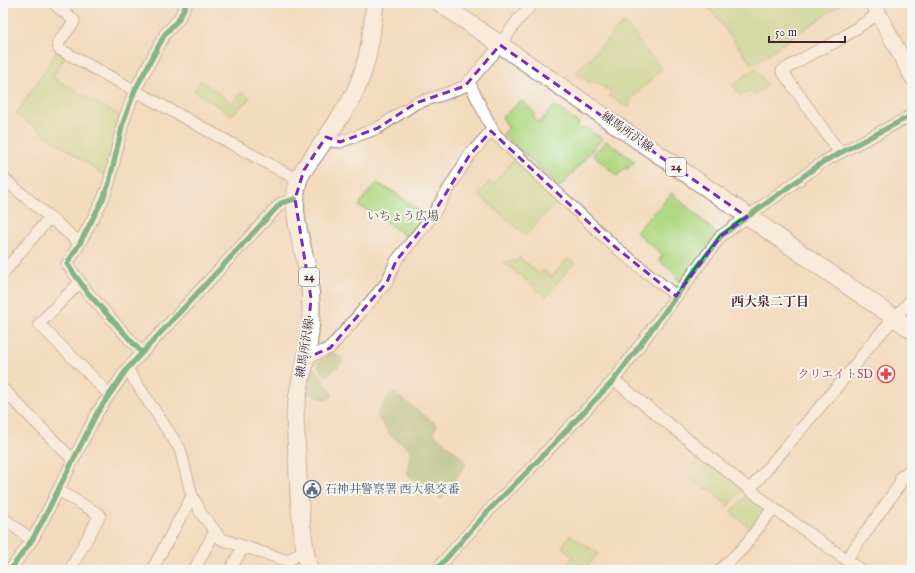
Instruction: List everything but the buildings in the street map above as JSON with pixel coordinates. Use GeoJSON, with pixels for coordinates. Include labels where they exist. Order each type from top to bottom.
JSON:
{"type":"FeatureCollection","features":[{"type":"Feature","properties":{"kind":"main road","name":"練馬所沢線"},"geometry":{"type":"LineString","coordinates":[[309,570],[304,550],[300,511],[295,418],[296,402],[306,358],[311,323],[311,298],[309,280],[296,215],[295,199],[298,180],[353,98],[363,75],[369,50],[375,3]]}},
{"type":"Feature","properties":{"kind":"main road","name":"練馬所沢線"},"geometry":{"type":"LineString","coordinates":[[440,3],[912,330]]}},
{"type":"Feature","properties":{"kind":"street"},"geometry":{"type":"LineString","coordinates":[[53,3],[74,20],[58,43],[59,48],[298,180]]}},
{"type":"Feature","properties":{"kind":"street"},"geometry":{"type":"LineString","coordinates":[[142,353],[88,293],[67,264],[103,199],[109,183],[123,123],[135,90],[165,34],[178,20],[187,3]]}},
{"type":"Feature","properties":{"kind":"street"},"geometry":{"type":"LineString","coordinates":[[326,137],[335,142],[340,142],[378,128],[416,103],[465,86],[495,52],[517,20],[533,3]]}},
{"type":"Feature","properties":{"kind":"street"},"geometry":{"type":"LineString","coordinates":[[840,153],[782,71],[837,41],[876,8],[912,77]]}},
{"type":"Feature","properties":{"kind":"street"},"geometry":{"type":"LineString","coordinates":[[469,82],[492,130],[593,228],[676,296]]}},
{"type":"Feature","properties":{"kind":"street"},"geometry":{"type":"LineString","coordinates":[[436,570],[490,508],[529,470],[614,380],[721,236],[823,162],[912,115]]}},
{"type":"Feature","properties":{"kind":"street"},"geometry":{"type":"LineString","coordinates":[[306,358],[330,348],[387,282],[396,261],[430,219],[470,156],[492,130]]}},
{"type":"Feature","properties":{"kind":"street"},"geometry":{"type":"LineString","coordinates":[[5,184],[80,243]]}},
{"type":"Feature","properties":{"kind":"street"},"geometry":{"type":"LineString","coordinates":[[10,570],[32,540],[92,421],[127,369],[281,202],[295,199]]}},
{"type":"Feature","properties":{"kind":"street"},"geometry":{"type":"LineString","coordinates":[[3,273],[49,218]]}},
{"type":"Feature","properties":{"kind":"street"},"geometry":{"type":"LineString","coordinates":[[80,282],[39,324],[109,394]]}},
{"type":"Feature","properties":{"kind":"street"},"geometry":{"type":"LineString","coordinates":[[750,489],[853,368],[869,346],[912,299]]}},
{"type":"Feature","properties":{"kind":"street"},"geometry":{"type":"LineString","coordinates":[[127,369],[180,450],[192,496],[200,512],[221,539],[288,560],[304,550]]}},
{"type":"Feature","properties":{"kind":"street"},"geometry":{"type":"LineString","coordinates":[[614,380],[773,508],[861,570]]}},
{"type":"Feature","properties":{"kind":"street"},"geometry":{"type":"LineString","coordinates":[[3,389],[73,460]]}},
{"type":"Feature","properties":{"kind":"street"},"geometry":{"type":"LineString","coordinates":[[846,560],[900,484],[901,477],[912,468]]}},
{"type":"Feature","properties":{"kind":"street"},"geometry":{"type":"LineString","coordinates":[[58,490],[100,514],[70,570]]}},
{"type":"Feature","properties":{"kind":"street"},"geometry":{"type":"LineString","coordinates":[[152,570],[192,496]]}},
{"type":"Feature","properties":{"kind":"street"},"geometry":{"type":"LineString","coordinates":[[720,570],[743,548],[773,508]]}},
{"type":"Feature","properties":{"kind":"street"},"geometry":{"type":"LineString","coordinates":[[3,518],[32,540]]}},
{"type":"Feature","properties":{"kind":"street"},"geometry":{"type":"LineString","coordinates":[[194,570],[215,531]]}},
{"type":"Feature","properties":{"kind":"street"},"geometry":{"type":"LineString","coordinates":[[230,570],[243,547]]}},
{"type":"Feature","properties":{"kind":"highlighted area"},"geometry":{"type":"Polygon","coordinates":[[[500,45],[747,217],[721,236],[676,296],[614,246],[491,131],[469,156],[430,219],[396,261],[387,282],[330,348],[306,358],[311,298],[295,199],[304,170],[326,137],[340,142],[378,128],[416,103],[465,86],[500,45]]]}},
{"type":"Feature","properties":{"kind":"green space"},"geometry":{"type":"Polygon","coordinates":[[[710,3],[843,3],[752,65],[707,5],[710,3]]]}},
{"type":"Feature","properties":{"kind":"green space"},"geometry":{"type":"Polygon","coordinates":[[[624,22],[637,37],[636,39],[662,69],[630,100],[630,106],[628,108],[609,96],[612,92],[593,81],[590,83],[576,73],[624,22]]]}},
{"type":"Feature","properties":{"kind":"green space"},"geometry":{"type":"Polygon","coordinates":[[[57,51],[65,56],[53,78],[124,118],[109,177],[16,114],[57,51]]]}},
{"type":"Feature","properties":{"kind":"green space"},"geometry":{"type":"Polygon","coordinates":[[[755,68],[767,85],[753,95],[749,90],[741,96],[733,85],[755,68]]]}},
{"type":"Feature","properties":{"kind":"green space"},"geometry":{"type":"Polygon","coordinates":[[[201,80],[232,104],[242,92],[250,98],[232,115],[194,91],[201,80]]]}},
{"type":"Feature","properties":{"kind":"green space"},"geometry":{"type":"Polygon","coordinates":[[[522,101],[535,113],[533,117],[539,123],[554,106],[579,123],[577,126],[582,130],[585,127],[602,139],[560,187],[503,134],[509,128],[502,117],[522,101]]]}},
{"type":"Feature","properties":{"kind":"green space"},"geometry":{"type":"Polygon","coordinates":[[[606,141],[635,162],[627,169],[626,167],[617,176],[593,155],[606,141]]]}},
{"type":"Feature","properties":{"kind":"green space"},"geometry":{"type":"Polygon","coordinates":[[[515,158],[559,200],[526,235],[479,195],[489,182],[493,185],[515,158]]]}},
{"type":"Feature","properties":{"kind":"green space","name":"いちょう広場"},"geometry":{"type":"Polygon","coordinates":[[[377,183],[393,192],[427,216],[409,238],[377,215],[359,206],[365,196],[377,183]]]}},
{"type":"Feature","properties":{"kind":"green space"},"geometry":{"type":"Polygon","coordinates":[[[672,193],[718,235],[682,283],[676,278],[677,276],[659,260],[663,255],[636,232],[672,193]]]}},
{"type":"Feature","properties":{"kind":"green space"},"geometry":{"type":"Polygon","coordinates":[[[519,257],[540,274],[543,270],[550,276],[553,276],[568,258],[574,263],[546,297],[504,262],[516,261],[519,257]]]}},
{"type":"Feature","properties":{"kind":"green space"},"geometry":{"type":"Polygon","coordinates":[[[330,351],[343,359],[341,364],[327,376],[321,371],[317,363],[330,351]]]}},
{"type":"Feature","properties":{"kind":"green space"},"geometry":{"type":"Polygon","coordinates":[[[312,367],[331,392],[332,396],[327,400],[306,392],[312,367]]]}},
{"type":"Feature","properties":{"kind":"green space"},"geometry":{"type":"Polygon","coordinates":[[[394,393],[437,425],[433,433],[462,458],[466,464],[441,499],[408,475],[410,449],[390,435],[377,415],[389,395],[394,393]]]}},
{"type":"Feature","properties":{"kind":"green space"},"geometry":{"type":"Polygon","coordinates":[[[700,455],[743,489],[728,506],[708,488],[706,490],[685,474],[700,455]]]}},
{"type":"Feature","properties":{"kind":"green space"},"geometry":{"type":"Polygon","coordinates":[[[748,493],[766,509],[750,528],[731,512],[748,493]]]}},
{"type":"Feature","properties":{"kind":"green space"},"geometry":{"type":"Polygon","coordinates":[[[570,535],[598,553],[585,570],[562,570],[573,557],[562,547],[570,535]]]}},
{"type":"Feature","properties":{"kind":"cycle path"},"geometry":{"type":"LineString","coordinates":[[142,353],[88,293],[67,264],[103,199],[109,183],[123,123],[135,90],[165,34],[178,20],[187,3]]}},
{"type":"Feature","properties":{"kind":"cycle path"},"geometry":{"type":"LineString","coordinates":[[436,570],[490,509],[614,380],[721,236],[823,162],[912,115]]}},
{"type":"Feature","properties":{"kind":"cycle path"},"geometry":{"type":"LineString","coordinates":[[10,570],[32,540],[97,413],[127,369],[281,203],[295,199]]}},
{"type":"Feature","properties":{"kind":"place","name":"クリエイトSD"},"geometry":{"type":"Point","coordinates":[886,374]}},
{"type":"Feature","properties":{"kind":"place","name":"石神井警察署 西大泉交番"},"geometry":{"type":"Point","coordinates":[312,489]}},
{"type":"Feature","properties":{"kind":"district","name":"西大泉二丁目"},"geometry":{"type":"Point","coordinates":[770,302]}}]}
